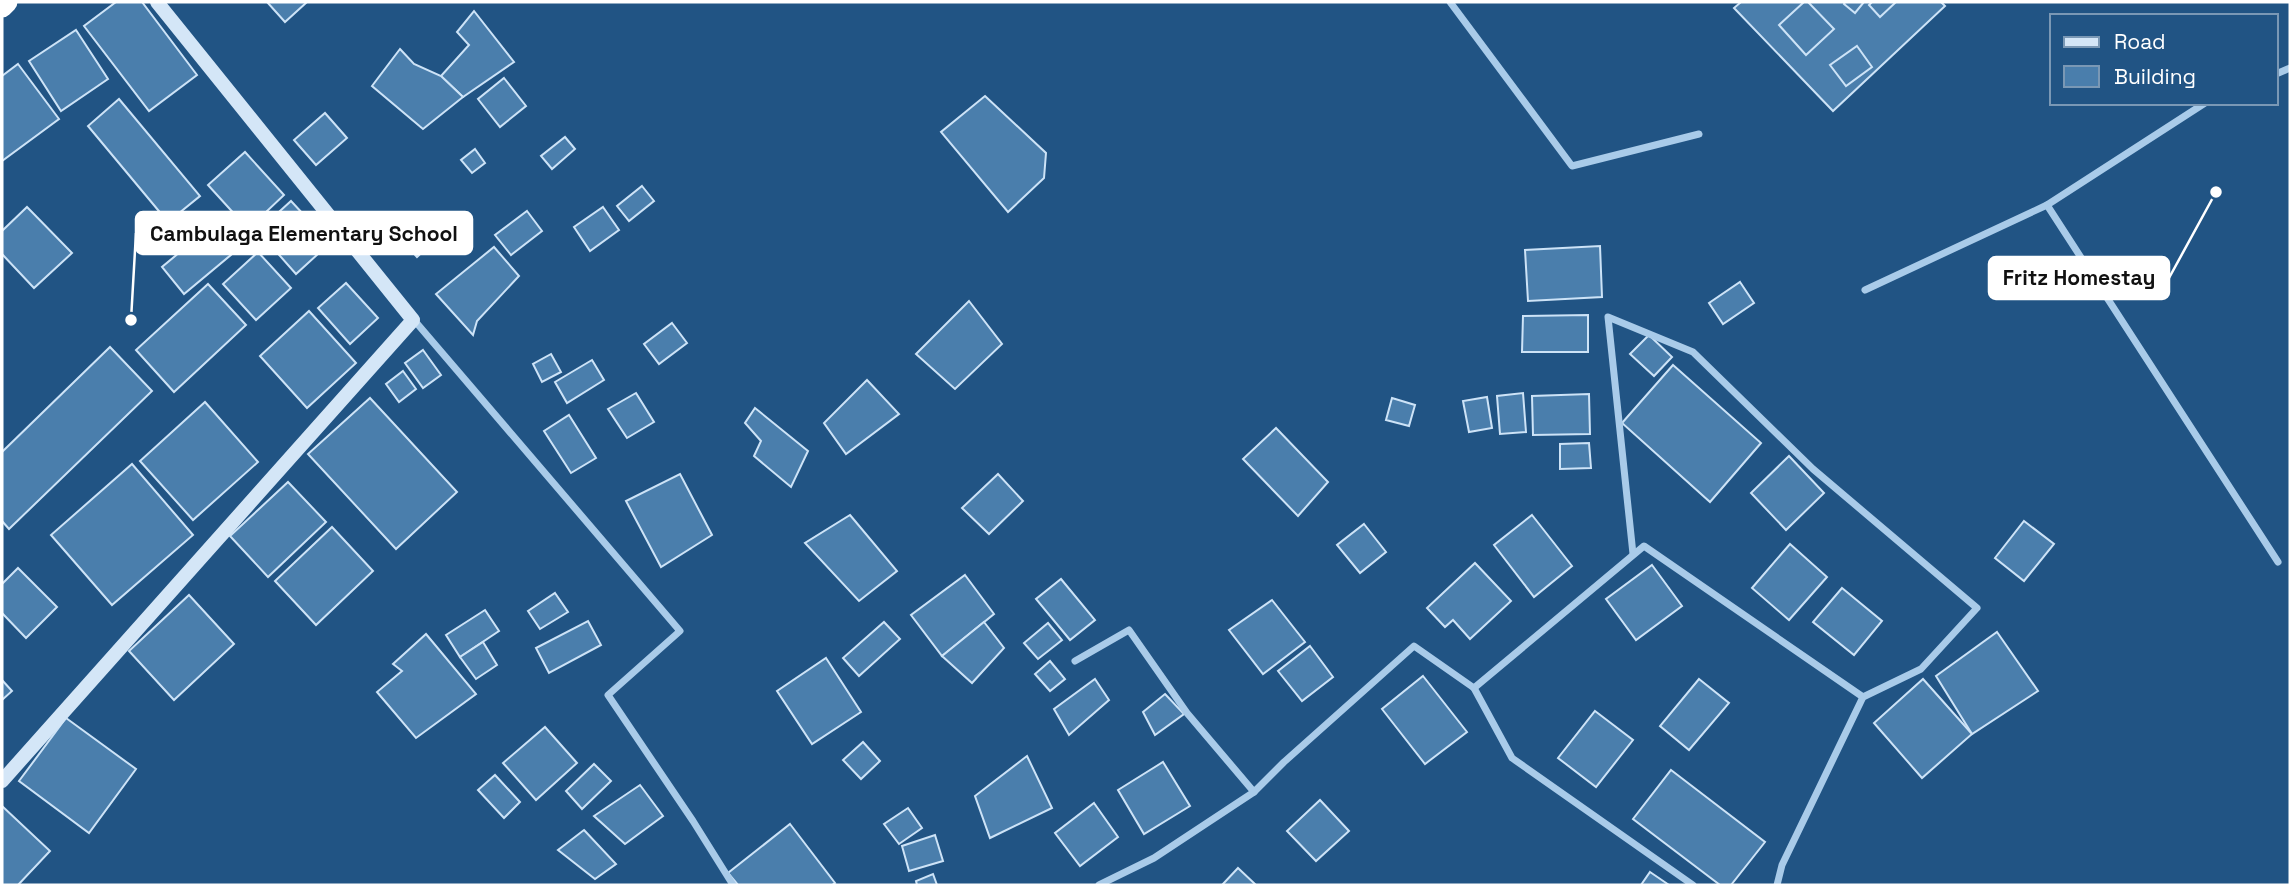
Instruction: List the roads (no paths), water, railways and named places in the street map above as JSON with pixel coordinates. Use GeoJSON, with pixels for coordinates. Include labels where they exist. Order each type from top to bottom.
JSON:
{"type":"FeatureCollection","features":[{"type":"Feature","properties":{"kind":"highway"},"geometry":{"type":"LineString","coordinates":[[2,6],[7,2]]}},
{"type":"Feature","properties":{"kind":"street"},"geometry":{"type":"LineString","coordinates":[[157,2],[413,320],[680,631],[608,695],[733,885]]}},
{"type":"Feature","properties":{"kind":"street"},"geometry":{"type":"LineString","coordinates":[[1450,2],[1572,166],[1699,134]]}},
{"type":"Feature","properties":{"kind":"street"},"geometry":{"type":"LineString","coordinates":[[1865,290],[2048,205],[2202,105]]}},
{"type":"Feature","properties":{"kind":"street"},"geometry":{"type":"LineString","coordinates":[[2048,205],[2278,562]]}},
{"type":"Feature","properties":{"kind":"street"},"geometry":{"type":"LineString","coordinates":[[1633,554],[1608,317],[1693,352],[1813,469],[1977,608],[1921,669],[1863,697],[1782,865],[1777,885]]}},
{"type":"Feature","properties":{"kind":"street"},"geometry":{"type":"LineString","coordinates":[[2,781],[413,320]]}},
{"type":"Feature","properties":{"kind":"street"},"geometry":{"type":"LineString","coordinates":[[1474,688],[1644,546],[1863,697]]}},
{"type":"Feature","properties":{"kind":"street"},"geometry":{"type":"LineString","coordinates":[[1075,662],[1129,630],[1187,713],[1254,792]]}},
{"type":"Feature","properties":{"kind":"street"},"geometry":{"type":"LineString","coordinates":[[1099,885],[1154,858],[1254,792],[1415,646],[1474,688],[1511,758],[1693,885]]}},
{"type":"Feature","properties":{"kind":"place","name":"Fritz Homestay"},"geometry":{"type":"Point","coordinates":[2216,192]}},
{"type":"Feature","properties":{"kind":"place","name":"Cambulaga Elementary School"},"geometry":{"type":"Point","coordinates":[131,320]}}]}
